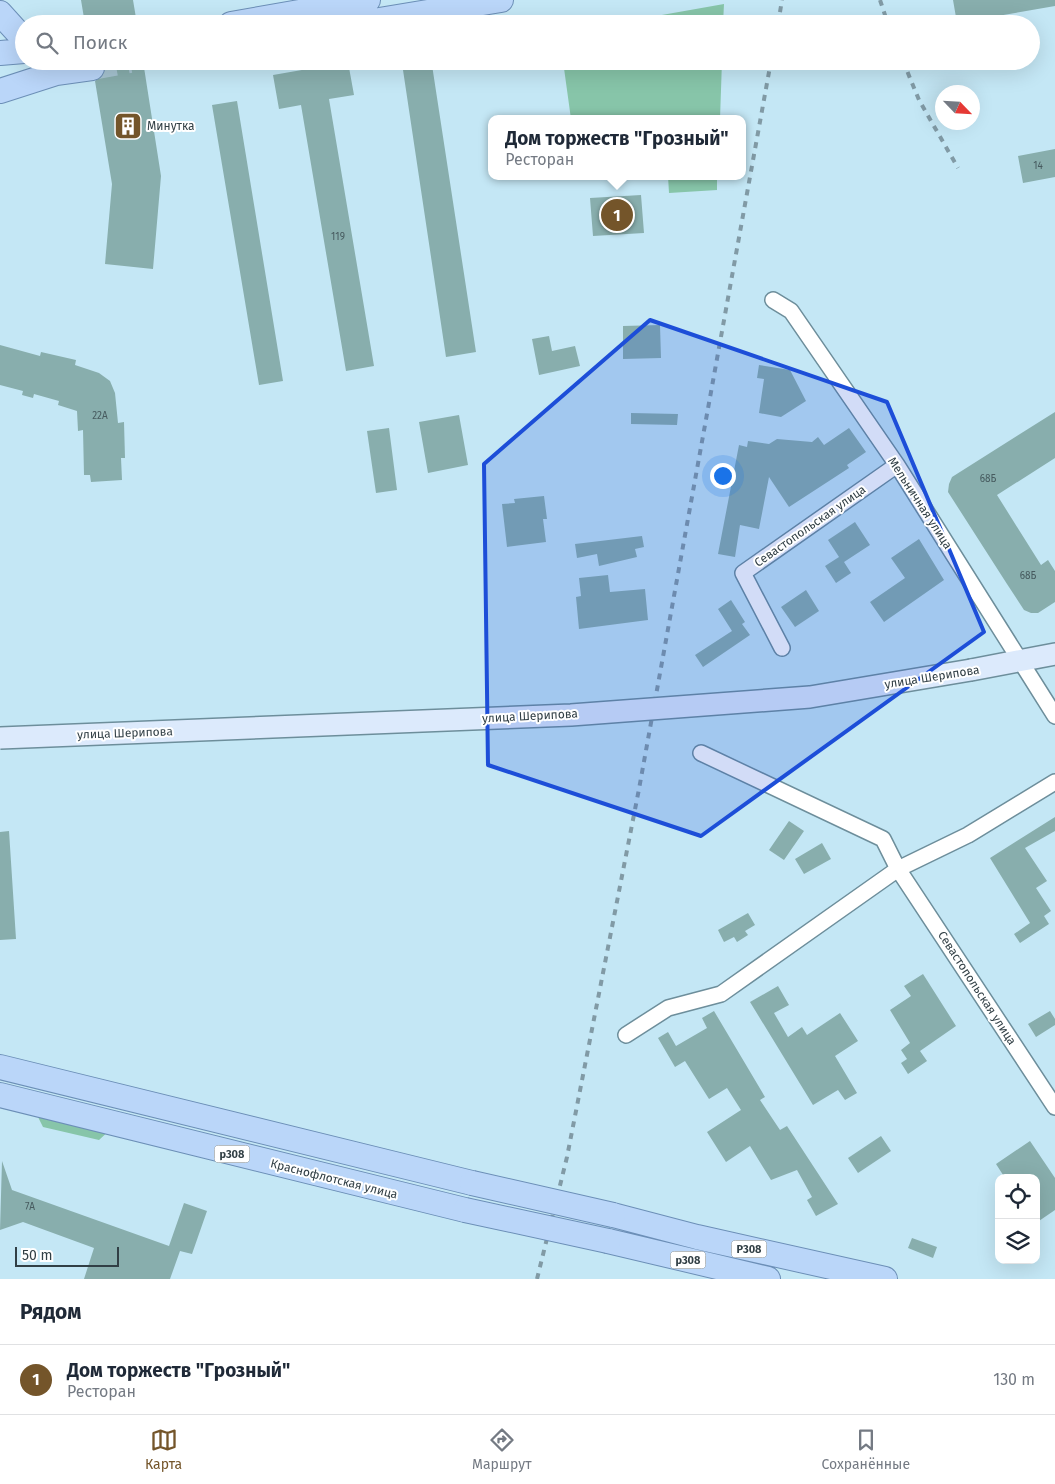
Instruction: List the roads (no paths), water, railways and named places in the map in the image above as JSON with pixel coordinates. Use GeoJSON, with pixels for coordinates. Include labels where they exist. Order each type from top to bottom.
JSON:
{"type":"FeatureCollection","features":[{"type":"Feature","properties":{"kind":"main road"},"geometry":{"type":"LineString","coordinates":[[283,15],[368,0]]}},
{"type":"Feature","properties":{"kind":"main road"},"geometry":{"type":"LineString","coordinates":[[410,15],[501,0]]}},
{"type":"Feature","properties":{"kind":"main road"},"geometry":{"type":"LineString","coordinates":[[0,14],[15,30]]}},
{"type":"Feature","properties":{"kind":"main road"},"geometry":{"type":"LineString","coordinates":[[0,53],[15,52]]}},
{"type":"Feature","properties":{"kind":"main road"},"geometry":{"type":"LineString","coordinates":[[0,91],[56,74],[80,70]]}},
{"type":"Feature","properties":{"kind":"main road"},"geometry":{"type":"LineString","coordinates":[[0,99],[56,74]]}},
{"type":"Feature","properties":{"kind":"main road","name":"улица Шерипова"},"geometry":{"type":"LineString","coordinates":[[0,738],[571,715],[810,697],[1022,662],[1055,654]]}},
{"type":"Feature","properties":{"kind":"main road","name":"P308"},"geometry":{"type":"LineString","coordinates":[[0,1068],[472,1183],[613,1215],[697,1237],[886,1279]]}},
{"type":"Feature","properties":{"kind":"main road","name":"Краснофлотская улица"},"geometry":{"type":"LineString","coordinates":[[0,1095],[465,1210],[608,1241],[768,1279]]}},
{"type":"Feature","properties":{"kind":"street","name":"Мельничная улица"},"geometry":{"type":"LineString","coordinates":[[773,300],[791,311],[897,466],[1055,716]]}},
{"type":"Feature","properties":{"kind":"street","name":"Севастопольская улица"},"geometry":{"type":"LineString","coordinates":[[782,648],[743,573],[897,466]]}},
{"type":"Feature","properties":{"kind":"street"},"geometry":{"type":"LineString","coordinates":[[701,752],[883,839],[898,869]]}},
{"type":"Feature","properties":{"kind":"street"},"geometry":{"type":"LineString","coordinates":[[626,1035],[668,1008],[721,994],[898,869],[968,835],[1055,782]]}},
{"type":"Feature","properties":{"kind":"street","name":"Севастопольская улица"},"geometry":{"type":"LineString","coordinates":[[898,869],[1055,1107]]}},
{"type":"Feature","properties":{"kind":"railway"},"geometry":{"type":"LineString","coordinates":[[780,15],[782,0]]}},
{"type":"Feature","properties":{"kind":"railway"},"geometry":{"type":"LineString","coordinates":[[880,0],[885,15]]}},
{"type":"Feature","properties":{"kind":"railway"},"geometry":{"type":"LineString","coordinates":[[537,1279],[567,1157],[639,789],[769,70]]}},
{"type":"Feature","properties":{"kind":"railway"},"geometry":{"type":"LineString","coordinates":[[907,70],[919,100],[958,168]]}},
{"type":"Feature","properties":{"kind":"place","name":"Минутка"},"geometry":{"type":"Point","coordinates":[128,126]}},
{"type":"Feature","properties":{"kind":"place","name":"Дом торжеств \"Грозный\""},"geometry":{"type":"Point","coordinates":[617,215]}}]}
